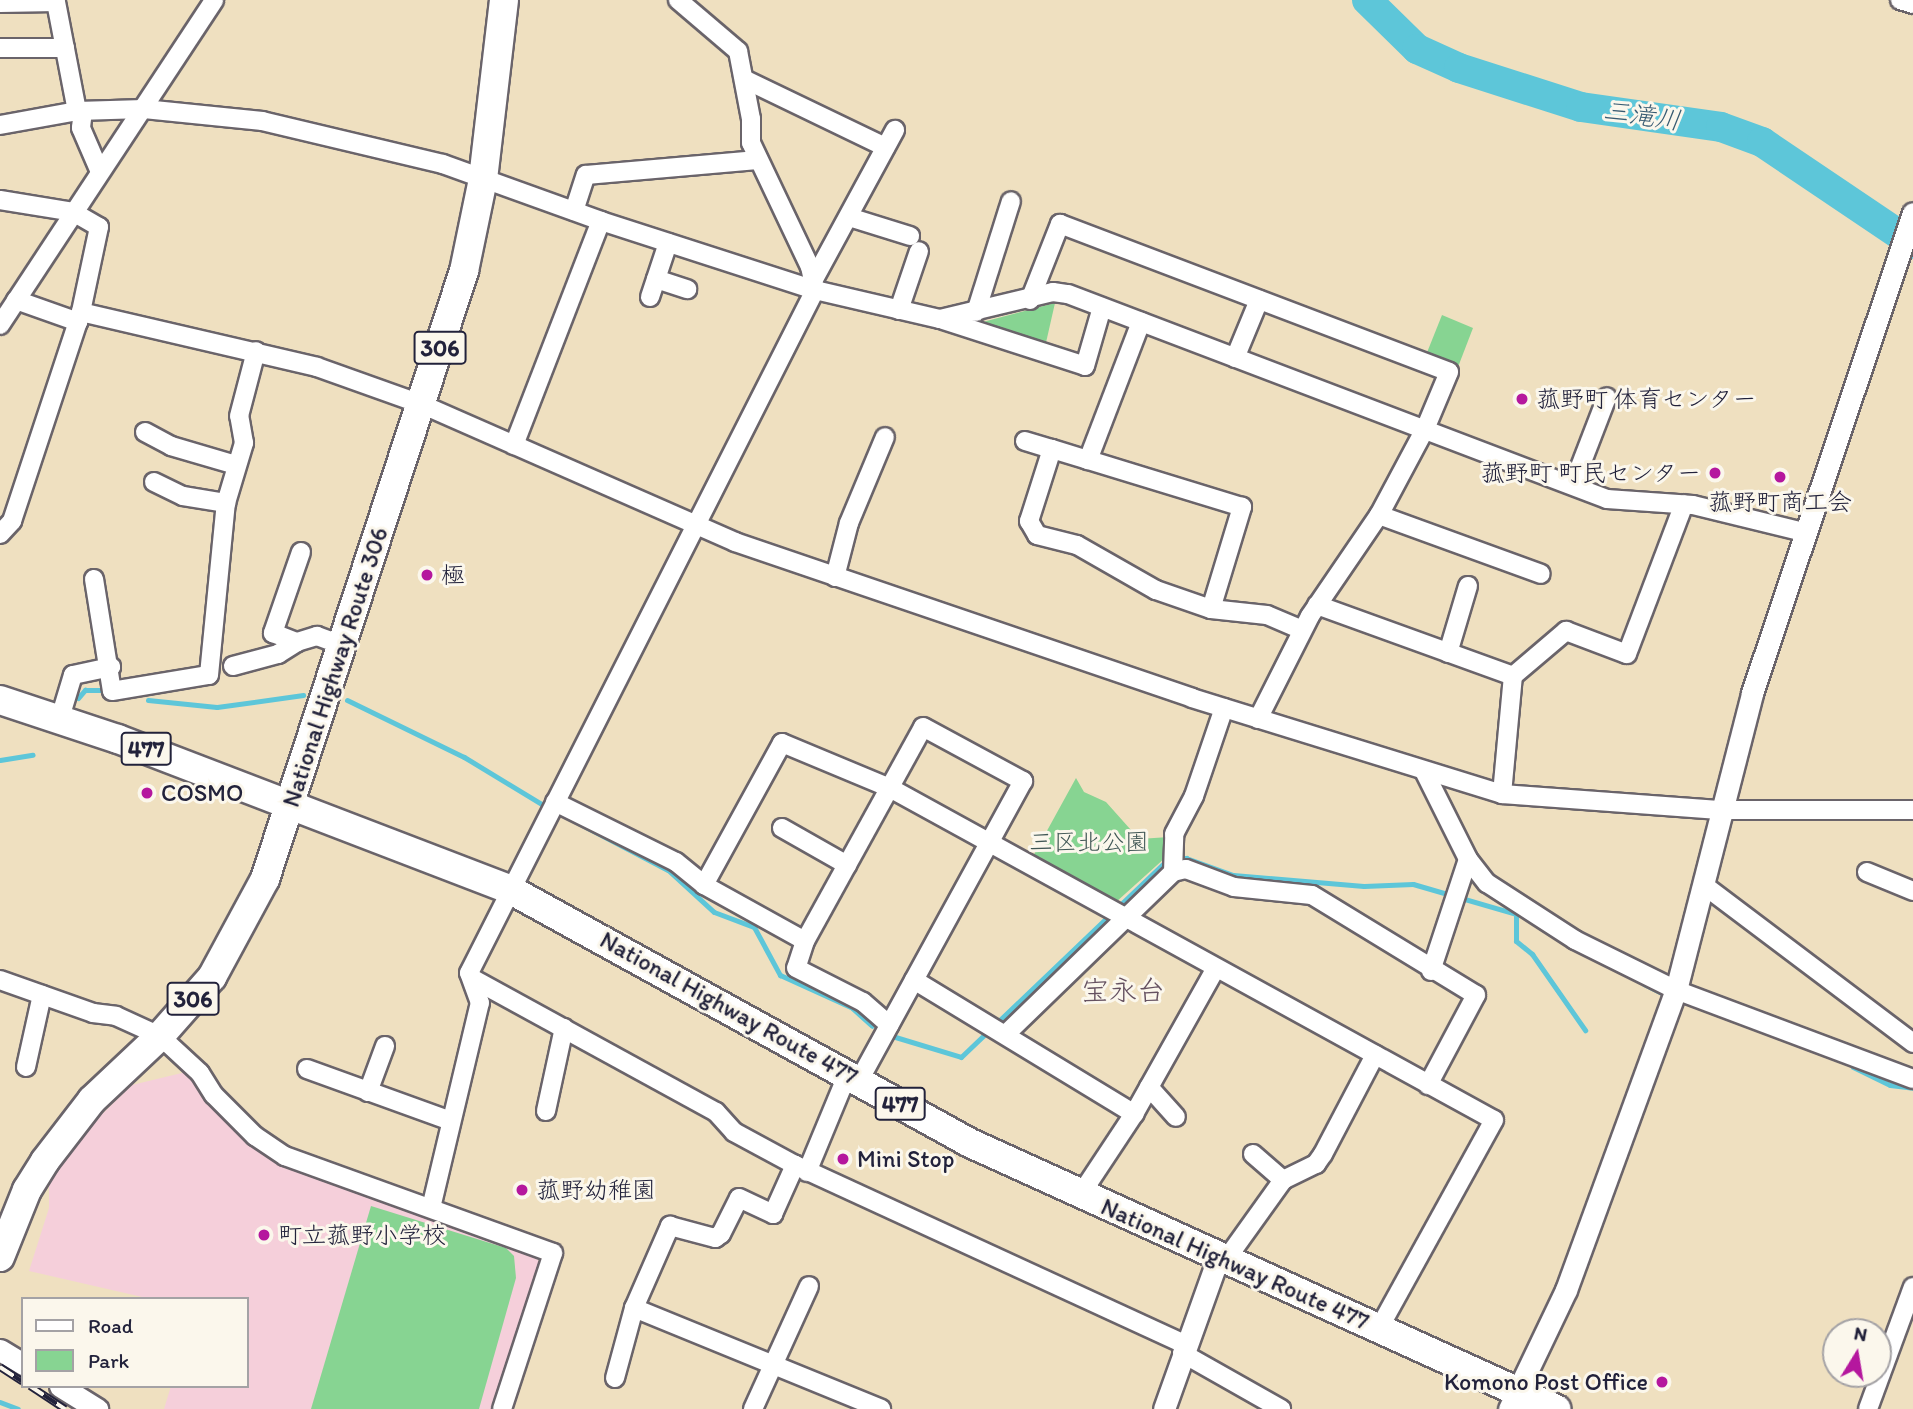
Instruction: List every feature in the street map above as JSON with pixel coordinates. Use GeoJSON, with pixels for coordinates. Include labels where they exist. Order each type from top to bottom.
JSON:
{"type":"FeatureCollection","features":[{"type":"Feature","properties":{"kind":"highway","name":"National Highway Route 306"},"geometry":{"type":"LineString","coordinates":[[0,1257],[27,1190],[45,1160],[92,1100],[160,1036],[230,950],[265,879],[464,271],[483,179],[504,0]]}},
{"type":"Feature","properties":{"kind":"highway","name":"National Highway Route 477"},"geometry":{"type":"LineString","coordinates":[[0,700],[60,718],[290,803],[509,889],[850,1083],[970,1143],[1378,1328],[1513,1400],[1556,1409]]}},
{"type":"Feature","properties":{"kind":"street"},"geometry":{"type":"LineString","coordinates":[[0,325],[214,0]]}},
{"type":"Feature","properties":{"kind":"street"},"geometry":{"type":"LineString","coordinates":[[678,0],[733,45],[744,79],[751,143],[790,223],[814,285]]}},
{"type":"Feature","properties":{"kind":"street"},"geometry":{"type":"LineString","coordinates":[[1900,0],[1913,4]]}},
{"type":"Feature","properties":{"kind":"street"},"geometry":{"type":"LineString","coordinates":[[0,3],[56,1],[80,111],[81,128],[100,173]]}},
{"type":"Feature","properties":{"kind":"street"},"geometry":{"type":"LineString","coordinates":[[0,48],[65,48]]}},
{"type":"Feature","properties":{"kind":"street"},"geometry":{"type":"LineString","coordinates":[[744,79],[885,147]]}},
{"type":"Feature","properties":{"kind":"street"},"geometry":{"type":"LineString","coordinates":[[0,125],[80,111],[144,109],[262,121],[443,164],[668,243],[899,310],[940,319],[1085,366],[1102,307]]}},
{"type":"Feature","properties":{"kind":"street"},"geometry":{"type":"LineString","coordinates":[[895,130],[814,285],[697,525],[509,889],[469,973],[475,980],[716,1112],[734,1132],[801,1169],[1184,1349],[1281,1409]]}},
{"type":"Feature","properties":{"kind":"street"},"geometry":{"type":"LineString","coordinates":[[574,211],[586,176],[757,160]]}},
{"type":"Feature","properties":{"kind":"street"},"geometry":{"type":"LineString","coordinates":[[0,200],[73,212],[101,231],[80,317],[12,520],[0,534]]}},
{"type":"Feature","properties":{"kind":"street"},"geometry":{"type":"LineString","coordinates":[[976,312],[1011,201]]}},
{"type":"Feature","properties":{"kind":"street"},"geometry":{"type":"LineString","coordinates":[[1513,1400],[1566,1290],[1676,990],[1705,886],[1752,693],[1808,534],[1913,212]]}},
{"type":"Feature","properties":{"kind":"street"},"geometry":{"type":"LineString","coordinates":[[849,217],[915,244],[899,310]]}},
{"type":"Feature","properties":{"kind":"street"},"geometry":{"type":"LineString","coordinates":[[514,445],[601,221]]}},
{"type":"Feature","properties":{"kind":"street"},"geometry":{"type":"LineString","coordinates":[[1030,300],[1060,224],[1449,372],[1425,429],[1379,514],[1317,605],[1258,719]]}},
{"type":"Feature","properties":{"kind":"street"},"geometry":{"type":"LineString","coordinates":[[650,297],[668,243]]}},
{"type":"Feature","properties":{"kind":"street"},"geometry":{"type":"LineString","coordinates":[[656,279],[687,289]]}},
{"type":"Feature","properties":{"kind":"street"},"geometry":{"type":"LineString","coordinates":[[940,319],[1030,300],[1054,292],[1102,307],[1607,499],[1684,504],[1808,534]]}},
{"type":"Feature","properties":{"kind":"street"},"geometry":{"type":"LineString","coordinates":[[16,300],[80,317],[256,351],[317,367],[421,404],[697,525],[835,577],[1224,708],[1502,794],[1722,810],[1913,810]]}},
{"type":"Feature","properties":{"kind":"street"},"geometry":{"type":"LineString","coordinates":[[1236,358],[1259,300]]}},
{"type":"Feature","properties":{"kind":"street"},"geometry":{"type":"LineString","coordinates":[[1088,460],[1141,322]]}},
{"type":"Feature","properties":{"kind":"street"},"geometry":{"type":"LineString","coordinates":[[94,579],[111,667],[112,691],[209,675],[226,503],[244,443],[239,416],[256,351]]}},
{"type":"Feature","properties":{"kind":"street"},"geometry":{"type":"LineString","coordinates":[[1573,485],[1607,397]]}},
{"type":"Feature","properties":{"kind":"street"},"geometry":{"type":"LineString","coordinates":[[145,432],[172,446],[236,465]]}},
{"type":"Feature","properties":{"kind":"street"},"geometry":{"type":"LineString","coordinates":[[835,577],[849,523],[885,437]]}},
{"type":"Feature","properties":{"kind":"street"},"geometry":{"type":"LineString","coordinates":[[1025,440],[1242,507],[1211,608]]}},
{"type":"Feature","properties":{"kind":"street"},"geometry":{"type":"LineString","coordinates":[[1052,449],[1029,521],[1037,535],[1077,545],[1156,590],[1211,608],[1267,615],[1303,630]]}},
{"type":"Feature","properties":{"kind":"street"},"geometry":{"type":"LineString","coordinates":[[154,482],[183,496],[226,503]]}},
{"type":"Feature","properties":{"kind":"street"},"geometry":{"type":"LineString","coordinates":[[1502,794],[1513,676],[1566,631],[1627,654],[1684,504]]}},
{"type":"Feature","properties":{"kind":"street"},"geometry":{"type":"LineString","coordinates":[[1379,514],[1541,574]]}},
{"type":"Feature","properties":{"kind":"street"},"geometry":{"type":"LineString","coordinates":[[297,642],[273,633],[301,552]]}},
{"type":"Feature","properties":{"kind":"street"},"geometry":{"type":"LineString","coordinates":[[1448,653],[1468,586]]}},
{"type":"Feature","properties":{"kind":"street"},"geometry":{"type":"LineString","coordinates":[[1317,605],[1513,676]]}},
{"type":"Feature","properties":{"kind":"street"},"geometry":{"type":"LineString","coordinates":[[233,666],[278,654],[297,642],[317,636],[342,645]]}},
{"type":"Feature","properties":{"kind":"street"},"geometry":{"type":"LineString","coordinates":[[60,718],[74,675],[111,667]]}},
{"type":"Feature","properties":{"kind":"street"},"geometry":{"type":"LineString","coordinates":[[1006,1033],[1123,918],[1172,865],[1174,834],[1194,796],[1224,708]]}},
{"type":"Feature","properties":{"kind":"street"},"geometry":{"type":"LineString","coordinates":[[615,1378],[634,1308],[670,1226],[715,1238],[721,1234],[739,1198],[773,1214],[850,1083],[889,1025],[1023,781],[923,727],[805,941],[796,968],[863,1002],[889,1025]]}},
{"type":"Feature","properties":{"kind":"street"},"geometry":{"type":"LineString","coordinates":[[704,885],[782,743],[890,788],[1494,1120],[1378,1328]]}},
{"type":"Feature","properties":{"kind":"street"},"geometry":{"type":"LineString","coordinates":[[1424,771],[1468,859],[1488,883],[1575,940],[1676,990],[1913,1079]]}},
{"type":"Feature","properties":{"kind":"street"},"geometry":{"type":"LineString","coordinates":[[552,808],[676,862],[704,885],[805,941]]}},
{"type":"Feature","properties":{"kind":"street"},"geometry":{"type":"LineString","coordinates":[[782,828],[847,865]]}},
{"type":"Feature","properties":{"kind":"street"},"geometry":{"type":"LineString","coordinates":[[1431,971],[1456,886],[1468,859]]}},
{"type":"Feature","properties":{"kind":"street"},"geometry":{"type":"LineString","coordinates":[[1172,865],[1234,887],[1312,895],[1431,971],[1476,995],[1428,1085]]}},
{"type":"Feature","properties":{"kind":"street"},"geometry":{"type":"LineString","coordinates":[[1867,872],[1913,891]]}},
{"type":"Feature","properties":{"kind":"street"},"geometry":{"type":"LineString","coordinates":[[1705,886],[1910,1035]]}},
{"type":"Feature","properties":{"kind":"street"},"geometry":{"type":"LineString","coordinates":[[1080,1194],[1134,1114],[1216,968]]}},
{"type":"Feature","properties":{"kind":"street"},"geometry":{"type":"LineString","coordinates":[[0,980],[93,1013],[116,1016],[160,1036],[274,1151],[553,1253],[502,1409]]}},
{"type":"Feature","properties":{"kind":"street"},"geometry":{"type":"LineString","coordinates":[[431,1208],[480,1003],[475,980]]}},
{"type":"Feature","properties":{"kind":"street"},"geometry":{"type":"LineString","coordinates":[[914,980],[1006,1033],[1134,1114]]}},
{"type":"Feature","properties":{"kind":"street"},"geometry":{"type":"LineString","coordinates":[[26,1068],[42,995]]}},
{"type":"Feature","properties":{"kind":"street"},"geometry":{"type":"LineString","coordinates":[[546,1111],[564,1028]]}},
{"type":"Feature","properties":{"kind":"street"},"geometry":{"type":"LineString","coordinates":[[368,1092],[385,1046]]}},
{"type":"Feature","properties":{"kind":"street"},"geometry":{"type":"LineString","coordinates":[[1164,1409],[1184,1349],[1221,1259],[1283,1180],[1316,1164],[1375,1055]]}},
{"type":"Feature","properties":{"kind":"street"},"geometry":{"type":"LineString","coordinates":[[307,1069],[452,1121]]}},
{"type":"Feature","properties":{"kind":"street"},"geometry":{"type":"LineString","coordinates":[[1149,1087],[1175,1117]]}},
{"type":"Feature","properties":{"kind":"street"},"geometry":{"type":"LineString","coordinates":[[1253,1154],[1283,1180]]}},
{"type":"Feature","properties":{"kind":"street"},"geometry":{"type":"LineString","coordinates":[[753,1409],[809,1286]]}},
{"type":"Feature","properties":{"kind":"street"},"geometry":{"type":"LineString","coordinates":[[1868,1409],[1913,1287]]}},
{"type":"Feature","properties":{"kind":"street"},"geometry":{"type":"LineString","coordinates":[[634,1308],[881,1409]]}},
{"type":"Feature","properties":{"kind":"street"},"geometry":{"type":"LineString","coordinates":[[0,1350],[21,1363]]}},
{"type":"Feature","properties":{"kind":"street"},"geometry":{"type":"LineString","coordinates":[[63,1388],[97,1409]]}},
{"type":"Feature","properties":{"kind":"shaded area","name":"町立菰野小学校"},"geometry":{"type":"Polygon","coordinates":[[[186,1072],[251,1141],[537,1255],[540,1271],[494,1409],[164,1409],[170,1388],[248,1388],[248,1297],[142,1297],[29,1271],[49,1208],[49,1183],[93,1123],[132,1085],[186,1072]]]}},
{"type":"Feature","properties":{"kind":"green space"},"geometry":{"type":"Polygon","coordinates":[[[1055,303],[1045,347],[975,324],[1055,303]]]}},
{"type":"Feature","properties":{"kind":"green space"},"geometry":{"type":"Polygon","coordinates":[[[1442,315],[1473,328],[1458,367],[1426,355],[1442,315]]]}},
{"type":"Feature","properties":{"kind":"green space","name":"三区北公園"},"geometry":{"type":"Polygon","coordinates":[[[1076,778],[1084,792],[1106,802],[1139,839],[1169,837],[1166,857],[1115,903],[1032,858],[1076,778]]]}},
{"type":"Feature","properties":{"kind":"green space"},"geometry":{"type":"Polygon","coordinates":[[[371,1206],[506,1248],[514,1256],[516,1278],[479,1409],[311,1409],[371,1206]]]}},
{"type":"Feature","properties":{"kind":"waterway","name":"三滝川"},"geometry":{"type":"LineString","coordinates":[[1367,0],[1417,49],[1459,68],[1581,107],[1721,127],[1762,142],[1913,244]]}},
{"type":"Feature","properties":{"kind":"waterway"},"geometry":{"type":"LineString","coordinates":[[78,698],[85,690],[101,690]]}},
{"type":"Feature","properties":{"kind":"waterway"},"geometry":{"type":"LineString","coordinates":[[148,700],[217,707],[303,695]]}},
{"type":"Feature","properties":{"kind":"waterway"},"geometry":{"type":"LineString","coordinates":[[347,700],[464,757],[550,809]]}},
{"type":"Feature","properties":{"kind":"waterway"},"geometry":{"type":"LineString","coordinates":[[0,760],[33,755]]}},
{"type":"Feature","properties":{"kind":"waterway"},"geometry":{"type":"LineString","coordinates":[[565,816],[668,870],[714,912],[754,927],[780,975],[851,1007],[872,1026]]}},
{"type":"Feature","properties":{"kind":"waterway"},"geometry":{"type":"LineString","coordinates":[[892,1036],[961,1057],[1164,863],[1186,858],[1233,875],[1364,886],[1413,884],[1516,914],[1516,941],[1532,954],[1585,1030]]}},
{"type":"Feature","properties":{"kind":"waterway"},"geometry":{"type":"LineString","coordinates":[[1644,984],[1662,993]]}},
{"type":"Feature","properties":{"kind":"waterway"},"geometry":{"type":"LineString","coordinates":[[1853,1067],[1890,1085],[1913,1088]]}},
{"type":"Feature","properties":{"kind":"waterway"},"geometry":{"type":"LineString","coordinates":[[0,1402],[18,1409]]}},
{"type":"Feature","properties":{"kind":"railway"},"geometry":{"type":"LineString","coordinates":[[0,1367],[21,1381]]}},
{"type":"Feature","properties":{"kind":"railway"},"geometry":{"type":"LineString","coordinates":[[33,1388],[65,1409]]}},
{"type":"Feature","properties":{"kind":"place","name":"菰野町 体育センター"},"geometry":{"type":"Point","coordinates":[1522,399]}},
{"type":"Feature","properties":{"kind":"place","name":"菰野町 町民センター"},"geometry":{"type":"Point","coordinates":[1715,473]}},
{"type":"Feature","properties":{"kind":"place","name":"菰野町商工会"},"geometry":{"type":"Point","coordinates":[1780,477]}},
{"type":"Feature","properties":{"kind":"place","name":"極"},"geometry":{"type":"Point","coordinates":[427,575]}},
{"type":"Feature","properties":{"kind":"place","name":"COSMO"},"geometry":{"type":"Point","coordinates":[147,793]}},
{"type":"Feature","properties":{"kind":"place","name":"Mini Stop"},"geometry":{"type":"Point","coordinates":[843,1159]}},
{"type":"Feature","properties":{"kind":"place","name":"菰野幼稚園"},"geometry":{"type":"Point","coordinates":[522,1190]}},
{"type":"Feature","properties":{"kind":"place","name":"町立菰野小学校"},"geometry":{"type":"Point","coordinates":[264,1235]}},
{"type":"Feature","properties":{"kind":"place","name":"Komono Post Office"},"geometry":{"type":"Point","coordinates":[1662,1382]}},
{"type":"Feature","properties":{"kind":"district","name":"宝永台"},"geometry":{"type":"Point","coordinates":[1123,990]}}]}
